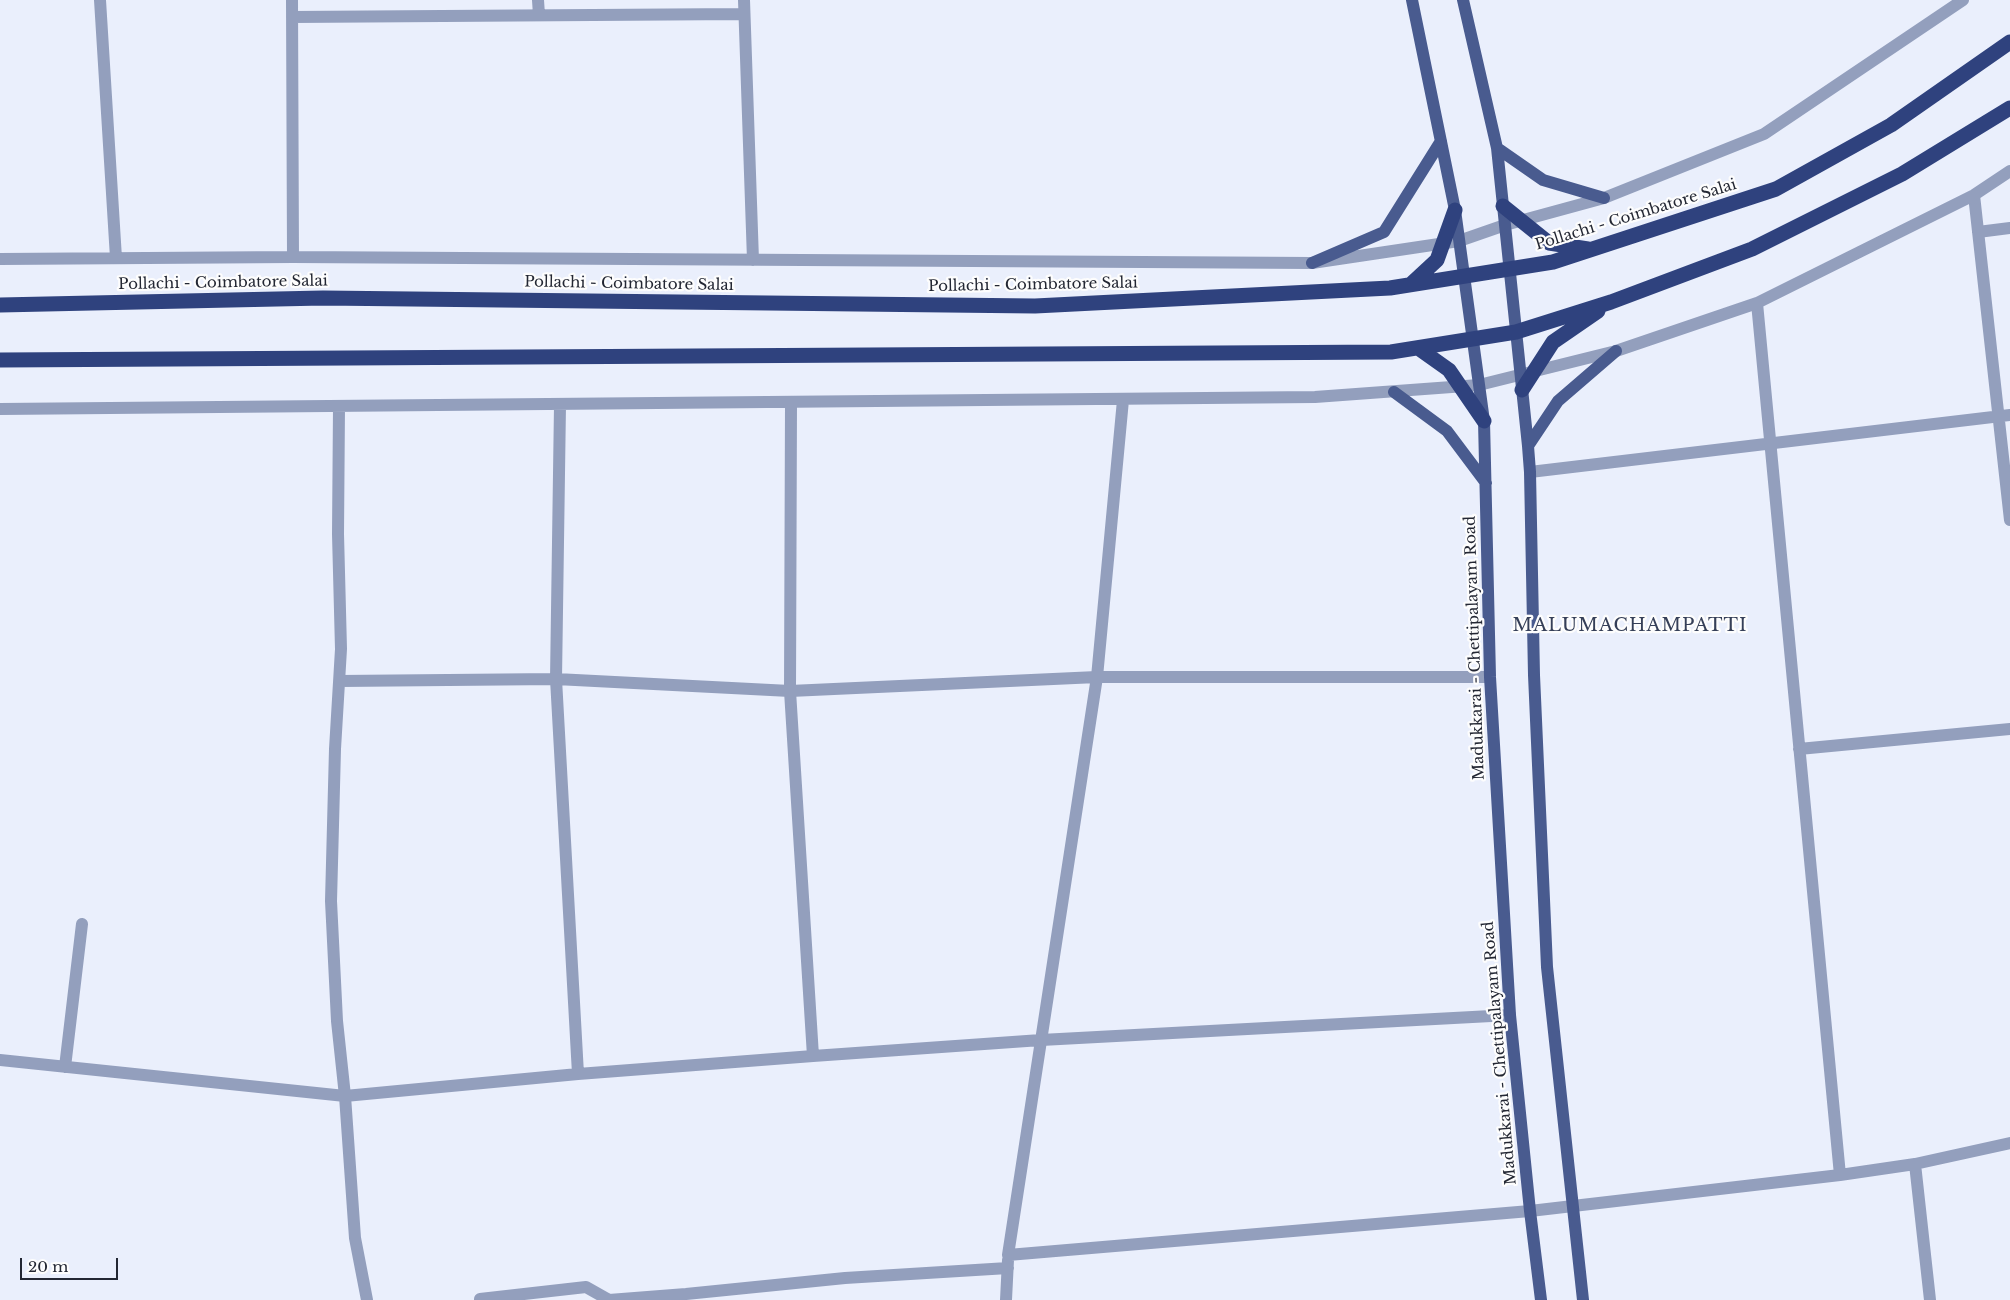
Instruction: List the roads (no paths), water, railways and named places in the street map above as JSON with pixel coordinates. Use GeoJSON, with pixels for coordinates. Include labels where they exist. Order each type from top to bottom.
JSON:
{"type":"FeatureCollection","features":[{"type":"Feature","properties":{"kind":"highway","name":"Pollachi - Coimbatore Salai"},"geometry":{"type":"LineString","coordinates":[[0,305],[323,298],[1035,306],[1390,288],[1553,262],[1776,189],[1891,124],[2010,42]]}},
{"type":"Feature","properties":{"kind":"highway"},"geometry":{"type":"LineString","coordinates":[[0,360],[1391,352],[1516,332],[1611,302],[1752,249],[1902,174],[2010,108]]}},
{"type":"Feature","properties":{"kind":"highway"},"geometry":{"type":"LineString","coordinates":[[1503,206],[1549,243],[1592,249]]}},
{"type":"Feature","properties":{"kind":"highway"},"geometry":{"type":"LineString","coordinates":[[1410,284],[1438,260],[1455,210]]}},
{"type":"Feature","properties":{"kind":"highway"},"geometry":{"type":"LineString","coordinates":[[1522,390],[1527,373],[1553,342],[1611,302]]}},
{"type":"Feature","properties":{"kind":"highway"},"geometry":{"type":"LineString","coordinates":[[1418,348],[1449,370],[1484,421]]}},
{"type":"Feature","properties":{"kind":"main road","name":"Madukkarai - Chettipalayam Road"},"geometry":{"type":"LineString","coordinates":[[1412,0],[1455,210],[1484,421],[1490,677],[1510,1015],[1541,1300]]}},
{"type":"Feature","properties":{"kind":"main road"},"geometry":{"type":"LineString","coordinates":[[1464,0],[1497,148],[1516,332],[1527,373]]}},
{"type":"Feature","properties":{"kind":"main road"},"geometry":{"type":"LineString","coordinates":[[1312,263],[1384,232],[1441,141]]}},
{"type":"Feature","properties":{"kind":"main road"},"geometry":{"type":"LineString","coordinates":[[1497,148],[1543,180],[1604,198]]}},
{"type":"Feature","properties":{"kind":"main road"},"geometry":{"type":"LineString","coordinates":[[1528,446],[1558,401],[1616,351]]}},
{"type":"Feature","properties":{"kind":"main road"},"geometry":{"type":"LineString","coordinates":[[1522,390],[1530,472],[1534,675],[1547,967],[1571,1206],[1583,1300]]}},
{"type":"Feature","properties":{"kind":"main road"},"geometry":{"type":"LineString","coordinates":[[1394,392],[1447,431],[1486,483]]}},
{"type":"Feature","properties":{"kind":"street"},"geometry":{"type":"LineString","coordinates":[[100,0],[116,258]]}},
{"type":"Feature","properties":{"kind":"street"},"geometry":{"type":"LineString","coordinates":[[292,0],[293,256]]}},
{"type":"Feature","properties":{"kind":"street"},"geometry":{"type":"LineString","coordinates":[[538,0],[539,15]]}},
{"type":"Feature","properties":{"kind":"street"},"geometry":{"type":"LineString","coordinates":[[744,0],[753,260]]}},
{"type":"Feature","properties":{"kind":"street"},"geometry":{"type":"LineString","coordinates":[[0,259],[293,256],[1312,263],[1459,241],[1505,225],[1604,198],[1764,134],[1963,0]]}},
{"type":"Feature","properties":{"kind":"street"},"geometry":{"type":"LineString","coordinates":[[292,17],[743,14]]}},
{"type":"Feature","properties":{"kind":"street"},"geometry":{"type":"LineString","coordinates":[[0,410],[791,404],[1315,397],[1479,385],[1616,351],[1757,303],[1974,195],[2010,172]]}},
{"type":"Feature","properties":{"kind":"street"},"geometry":{"type":"LineString","coordinates":[[1974,195],[2005,416],[2010,520]]}},
{"type":"Feature","properties":{"kind":"street"},"geometry":{"type":"LineString","coordinates":[[1978,232],[2010,228]]}},
{"type":"Feature","properties":{"kind":"street"},"geometry":{"type":"LineString","coordinates":[[1757,303],[1840,1175]]}},
{"type":"Feature","properties":{"kind":"street"},"geometry":{"type":"LineString","coordinates":[[1006,1300],[1008,1262],[1097,676],[1123,400]]}},
{"type":"Feature","properties":{"kind":"street"},"geometry":{"type":"LineString","coordinates":[[791,404],[790,691],[813,1056]]}},
{"type":"Feature","properties":{"kind":"street"},"geometry":{"type":"LineString","coordinates":[[560,405],[556,679],[578,1074]]}},
{"type":"Feature","properties":{"kind":"street"},"geometry":{"type":"LineString","coordinates":[[339,407],[338,534],[341,649],[335,749],[331,901],[337,1021],[345,1096],[355,1238],[367,1300]]}},
{"type":"Feature","properties":{"kind":"street"},"geometry":{"type":"LineString","coordinates":[[1530,472],[2005,416]]}},
{"type":"Feature","properties":{"kind":"street"},"geometry":{"type":"LineString","coordinates":[[340,681],[556,679],[790,691],[1097,676],[1490,677]]}},
{"type":"Feature","properties":{"kind":"street"},"geometry":{"type":"LineString","coordinates":[[1799,749],[2010,729]]}},
{"type":"Feature","properties":{"kind":"street"},"geometry":{"type":"LineString","coordinates":[[65,1067],[82,924]]}},
{"type":"Feature","properties":{"kind":"street"},"geometry":{"type":"LineString","coordinates":[[0,1060],[345,1096],[578,1074],[1041,1040],[1510,1015]]}},
{"type":"Feature","properties":{"kind":"street"},"geometry":{"type":"LineString","coordinates":[[480,1299],[586,1287],[609,1300],[686,1294],[1530,1211],[1840,1175],[1915,1164],[2010,1143]]}},
{"type":"Feature","properties":{"kind":"street"},"geometry":{"type":"LineString","coordinates":[[1915,1164],[1930,1300]]}},
{"type":"Feature","properties":{"kind":"district","name":"MALUMACHAMPATTI"},"geometry":{"type":"Point","coordinates":[1630,626]}}]}
